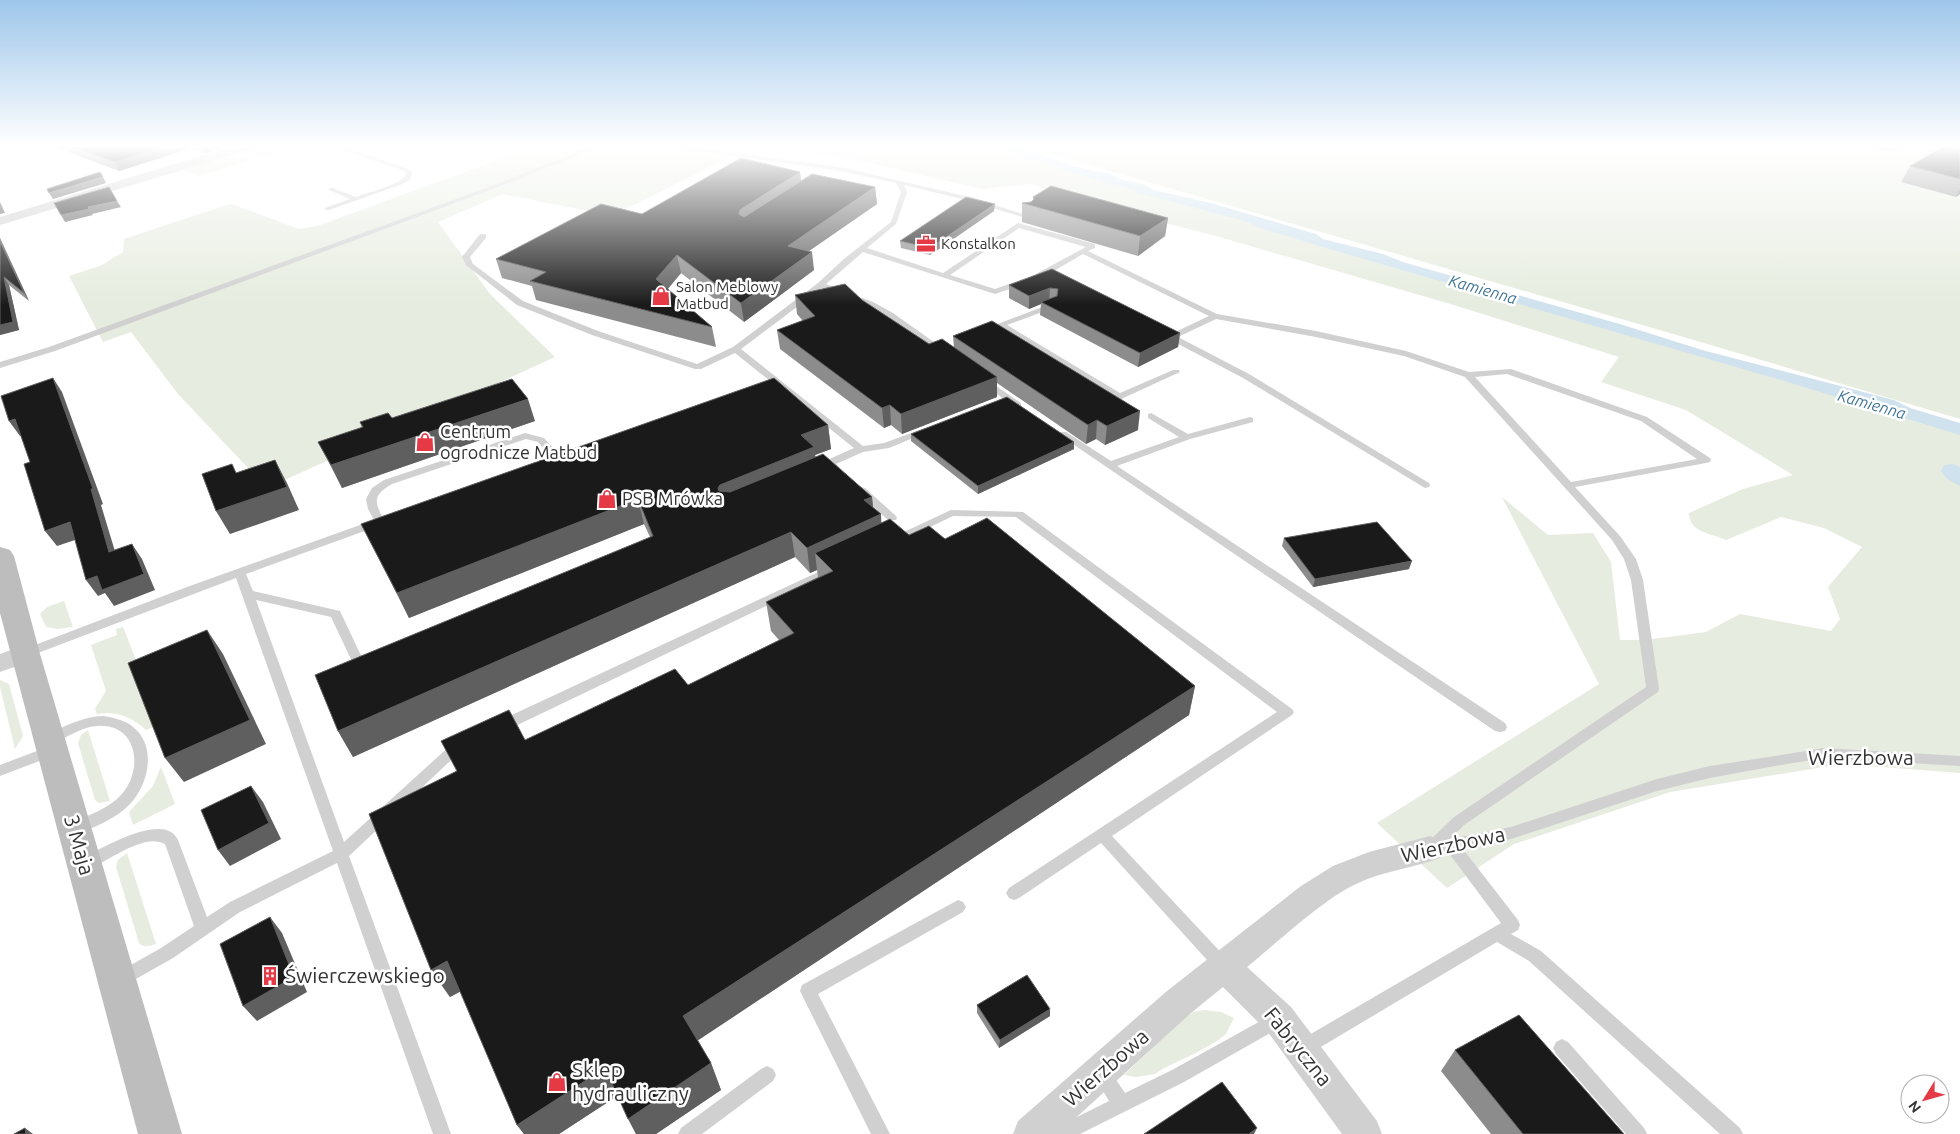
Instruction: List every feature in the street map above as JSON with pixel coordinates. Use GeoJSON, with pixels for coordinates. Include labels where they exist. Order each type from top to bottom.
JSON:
{"type":"FeatureCollection","features":[{"type":"Feature","properties":{"kind":"street"},"geometry":{"type":"LineString","coordinates":[[0,222],[75,199]]}},
{"type":"Feature","properties":{"kind":"street","name":"3 Maja"},"geometry":{"type":"LineString","coordinates":[[0,556],[12,658],[51,745],[160,1134]]}},
{"type":"Feature","properties":{"kind":"street","name":"Wierzbowa"},"geometry":{"type":"LineString","coordinates":[[1031,1134],[1180,1002],[1312,896],[1344,875],[1379,861],[1441,847]]}},
{"type":"Feature","properties":{"kind":"street","name":"Fabryczna"},"geometry":{"type":"LineString","coordinates":[[1224,966],[1279,1019],[1364,1134]]}},
{"type":"Feature","properties":{"kind":"lane"},"geometry":{"type":"LineString","coordinates":[[326,209],[356,199]]}},
{"type":"Feature","properties":{"kind":"lane"},"geometry":{"type":"LineString","coordinates":[[0,365],[52,349],[460,199]]}},
{"type":"Feature","properties":{"kind":"lane"},"geometry":{"type":"LineString","coordinates":[[483,236],[466,257],[470,265],[520,303],[595,333],[698,367],[736,349],[822,285],[861,249],[894,223],[902,199]]}},
{"type":"Feature","properties":{"kind":"lane"},"geometry":{"type":"LineString","coordinates":[[971,199],[1029,217]]}},
{"type":"Feature","properties":{"kind":"lane"},"geometry":{"type":"LineString","coordinates":[[861,249],[944,276],[995,292],[1037,277],[1092,246],[1018,225],[944,276]]}},
{"type":"Feature","properties":{"kind":"lane"},"geometry":{"type":"LineString","coordinates":[[1082,251],[1215,316],[1316,334],[1406,354],[1468,375],[1508,370],[1644,419],[1706,460],[1568,485]]}},
{"type":"Feature","properties":{"kind":"lane"},"geometry":{"type":"LineString","coordinates":[[822,285],[870,304],[890,315],[949,356]]}},
{"type":"Feature","properties":{"kind":"lane"},"geometry":{"type":"LineString","coordinates":[[972,334],[1053,305]]}},
{"type":"Feature","properties":{"kind":"lane"},"geometry":{"type":"LineString","coordinates":[[1171,337],[1215,316]]}},
{"type":"Feature","properties":{"kind":"lane"},"geometry":{"type":"LineString","coordinates":[[1001,325],[1119,397],[1176,372]]}},
{"type":"Feature","properties":{"kind":"lane"},"geometry":{"type":"LineString","coordinates":[[1155,329],[1246,376],[1425,485]]}},
{"type":"Feature","properties":{"kind":"lane"},"geometry":{"type":"LineString","coordinates":[[935,347],[944,344]]}},
{"type":"Feature","properties":{"kind":"lane"},"geometry":{"type":"LineString","coordinates":[[736,349],[771,381],[860,449]]}},
{"type":"Feature","properties":{"kind":"lane"},"geometry":{"type":"LineString","coordinates":[[1301,1049],[1512,925],[1441,847],[1459,821],[1652,690],[1636,580],[1630,559],[1616,538],[1468,375]]}},
{"type":"Feature","properties":{"kind":"lane"},"geometry":{"type":"LineString","coordinates":[[978,377],[1004,400],[1024,409]]}},
{"type":"Feature","properties":{"kind":"lane"},"geometry":{"type":"LineString","coordinates":[[1151,416],[1187,437]]}},
{"type":"Feature","properties":{"kind":"lane"},"geometry":{"type":"LineString","coordinates":[[1110,465],[1187,437],[1250,420]]}},
{"type":"Feature","properties":{"kind":"lane"},"geometry":{"type":"LineString","coordinates":[[892,518],[838,474],[829,462],[860,449],[886,446],[938,426]]}},
{"type":"Feature","properties":{"kind":"lane"},"geometry":{"type":"LineString","coordinates":[[1055,429],[1500,727]]}},
{"type":"Feature","properties":{"kind":"lane"},"geometry":{"type":"LineString","coordinates":[[12,658],[384,520],[371,504],[370,498],[373,492],[380,486],[397,479],[525,436],[541,440],[557,458]]}},
{"type":"Feature","properties":{"kind":"lane"},"geometry":{"type":"LineString","coordinates":[[888,543],[951,514],[1019,514],[1287,712],[1014,893]]}},
{"type":"Feature","properties":{"kind":"lane"},"geometry":{"type":"LineString","coordinates":[[494,730],[843,564]]}},
{"type":"Feature","properties":{"kind":"lane"},"geometry":{"type":"LineString","coordinates":[[240,572],[442,1134]]}},
{"type":"Feature","properties":{"kind":"lane"},"geometry":{"type":"LineString","coordinates":[[248,594],[336,614],[361,669],[370,665]]}},
{"type":"Feature","properties":{"kind":"lane"},"geometry":{"type":"LineString","coordinates":[[0,771],[51,745],[84,724],[105,720],[123,727],[132,734],[138,744],[142,766],[140,777],[129,795],[112,810],[74,828]]}},
{"type":"Feature","properties":{"kind":"lane"},"geometry":{"type":"LineString","coordinates":[[118,981],[167,954],[235,907],[342,853],[458,747],[467,742]]}},
{"type":"Feature","properties":{"kind":"lane","name":"Wierzbowa"},"geometry":{"type":"LineString","coordinates":[[1441,847],[1519,830],[1657,785],[1710,772],[1775,761],[1824,753],[1960,761]]}},
{"type":"Feature","properties":{"kind":"lane"},"geometry":{"type":"LineString","coordinates":[[85,865],[141,837],[151,835],[166,836],[171,840],[203,929]]}},
{"type":"Feature","properties":{"kind":"lane"},"geometry":{"type":"LineString","coordinates":[[1102,835],[1178,919],[1224,966]]}},
{"type":"Feature","properties":{"kind":"lane"},"geometry":{"type":"LineString","coordinates":[[881,1134],[808,991],[958,907]]}},
{"type":"Feature","properties":{"kind":"lane"},"geometry":{"type":"LineString","coordinates":[[1497,934],[1535,956],[1734,1134]]}},
{"type":"Feature","properties":{"kind":"lane"},"geometry":{"type":"LineString","coordinates":[[1061,1134],[1122,1105],[1279,1019]]}},
{"type":"Feature","properties":{"kind":"lane"},"geometry":{"type":"LineString","coordinates":[[1562,1048],[1638,1134]]}},
{"type":"Feature","properties":{"kind":"lane"},"geometry":{"type":"LineString","coordinates":[[1101,1072],[1122,1105]]}},
{"type":"Feature","properties":{"kind":"lane"},"geometry":{"type":"LineString","coordinates":[[687,1134],[767,1075]]}},
{"type":"Feature","properties":{"kind":"shaded area"},"geometry":{"type":"Polygon","coordinates":[[[391,199],[492,199],[438,222],[490,294],[555,357],[267,488],[178,394],[131,332],[103,342],[69,276],[102,265],[123,252],[124,239],[226,205],[232,204],[299,229],[317,226],[391,199]]]}},
{"type":"Feature","properties":{"kind":"shaded area"},"geometry":{"type":"Polygon","coordinates":[[[528,199],[646,199],[608,215],[528,199]]]}},
{"type":"Feature","properties":{"kind":"shaded area"},"geometry":{"type":"Polygon","coordinates":[[[1076,199],[1179,199],[1960,432],[1960,773],[1842,764],[1670,792],[1514,844],[1447,888],[1377,823],[1599,684],[1502,497],[1548,535],[1593,533],[1611,562],[1620,640],[1645,640],[1706,632],[1740,614],[1831,631],[1840,619],[1828,587],[1862,547],[1824,528],[1781,517],[1726,540],[1702,531],[1693,525],[1689,513],[1743,489],[1793,475],[1686,410],[1601,382],[1619,357],[1454,305],[1216,236],[1076,199]]]}},
{"type":"Feature","properties":{"kind":"shaded area"},"geometry":{"type":"Polygon","coordinates":[[[1207,199],[1960,199],[1960,419],[1207,199]]]}},
{"type":"Feature","properties":{"kind":"shaded area"},"geometry":{"type":"Polygon","coordinates":[[[64,601],[73,627],[58,629],[46,627],[40,614],[47,607],[64,601]]]}},
{"type":"Feature","properties":{"kind":"shaded area"},"geometry":{"type":"Polygon","coordinates":[[[123,627],[161,724],[146,730],[129,718],[111,713],[97,714],[95,709],[106,691],[91,645],[117,635],[116,629],[123,627]]]}},
{"type":"Feature","properties":{"kind":"shaded area"},"geometry":{"type":"Polygon","coordinates":[[[0,680],[9,684],[23,736],[15,749],[0,687],[0,680]]]}},
{"type":"Feature","properties":{"kind":"shaded area"},"geometry":{"type":"Polygon","coordinates":[[[88,730],[110,801],[99,803],[95,800],[78,743],[81,735],[88,730]]]}},
{"type":"Feature","properties":{"kind":"shaded area"},"geometry":{"type":"Polygon","coordinates":[[[161,767],[175,804],[133,825],[129,812],[153,786],[161,767]]]}},
{"type":"Feature","properties":{"kind":"shaded area"},"geometry":{"type":"Polygon","coordinates":[[[127,853],[156,944],[145,946],[139,943],[116,867],[118,860],[127,853]]]}},
{"type":"Feature","properties":{"kind":"shaded area"},"geometry":{"type":"Polygon","coordinates":[[[1205,1010],[1221,1012],[1234,1018],[1226,1034],[1194,1054],[1155,1074],[1136,1077],[1124,1075],[1183,1019],[1193,1012],[1205,1010]]]}},
{"type":"Feature","properties":{"kind":"water","name":"Kamienna"},"geometry":{"type":"Polygon","coordinates":[[[1161,199],[1193,199],[1211,203],[1316,234],[1323,239],[1383,254],[1403,262],[1623,325],[1702,350],[1894,400],[1910,408],[1960,423],[1960,435],[1781,380],[1333,250],[1263,229],[1245,221],[1161,199]]]}},
{"type":"Feature","properties":{"kind":"water"},"geometry":{"type":"Polygon","coordinates":[[[1954,464],[1960,467],[1960,486],[1947,479],[1941,471],[1944,465],[1954,464]]]}},
{"type":"Feature","properties":{"kind":"building"},"geometry":{"type":"Polygon","coordinates":[[[68,199],[116,199],[117,201],[61,215],[54,203],[68,199]]]}},
{"type":"Feature","properties":{"kind":"building"},"geometry":{"type":"Polygon","coordinates":[[[669,199],[757,199],[740,210],[739,214],[744,217],[773,199],[857,199],[788,246],[812,252],[741,303],[677,255],[656,279],[712,327],[530,281],[546,272],[496,259],[601,204],[642,214],[669,199]]]}},
{"type":"Feature","properties":{"kind":"building"},"geometry":{"type":"Polygon","coordinates":[[[963,199],[974,199],[995,204],[930,248],[900,241],[963,199]]]}},
{"type":"Feature","properties":{"kind":"building"},"geometry":{"type":"Polygon","coordinates":[[[1034,199],[1098,199],[1168,218],[1140,236],[1022,203],[1031,202],[1034,199]]]}},
{"type":"Feature","properties":{"kind":"building"},"geometry":{"type":"Polygon","coordinates":[[[0,241],[24,293],[4,277],[13,322],[0,325],[0,241]]]}},
{"type":"Feature","properties":{"kind":"building"},"geometry":{"type":"Polygon","coordinates":[[[1052,269],[1180,333],[1140,353],[1041,302],[1057,296],[1058,289],[1050,288],[1029,296],[1009,285],[1052,269]]]}},
{"type":"Feature","properties":{"kind":"building"},"geometry":{"type":"Polygon","coordinates":[[[845,284],[862,300],[929,344],[942,339],[997,377],[901,414],[890,405],[882,408],[777,330],[815,316],[795,295],[845,284]]]}},
{"type":"Feature","properties":{"kind":"building"},"geometry":{"type":"Polygon","coordinates":[[[992,321],[1140,411],[1107,426],[1097,420],[1088,425],[953,336],[992,321]]]}},
{"type":"Feature","properties":{"kind":"building"},"geometry":{"type":"Polygon","coordinates":[[[53,378],[93,489],[91,489],[109,552],[132,544],[144,574],[102,590],[97,576],[86,580],[70,522],[45,531],[24,464],[30,462],[15,419],[9,421],[1,396],[53,378]]]}},
{"type":"Feature","properties":{"kind":"building"},"geometry":{"type":"Polygon","coordinates":[[[774,378],[828,425],[801,435],[814,447],[720,485],[719,491],[730,492],[823,454],[872,497],[864,500],[881,514],[807,548],[791,532],[338,731],[315,675],[653,536],[638,499],[397,593],[361,524],[774,378]]]}},
{"type":"Feature","properties":{"kind":"building"},"geometry":{"type":"Polygon","coordinates":[[[512,379],[528,399],[331,465],[318,442],[363,427],[360,422],[388,413],[392,418],[512,379]]]}},
{"type":"Feature","properties":{"kind":"building"},"geometry":{"type":"Polygon","coordinates":[[[1007,397],[1074,442],[978,486],[911,434],[1007,397]]]}},
{"type":"Feature","properties":{"kind":"building"},"geometry":{"type":"Polygon","coordinates":[[[275,460],[287,487],[216,511],[202,474],[232,464],[236,473],[275,460]]]}},
{"type":"Feature","properties":{"kind":"building"},"geometry":{"type":"Polygon","coordinates":[[[987,518],[1195,686],[683,1016],[711,1063],[628,1119],[605,1068],[517,1125],[447,961],[431,970],[369,814],[457,771],[441,741],[509,710],[525,740],[675,669],[688,685],[794,633],[766,602],[833,571],[815,553],[890,519],[909,535],[929,526],[945,539],[987,518]]]}},
{"type":"Feature","properties":{"kind":"building"},"geometry":{"type":"Polygon","coordinates":[[[1377,522],[1412,561],[1315,579],[1284,538],[1377,522]]]}},
{"type":"Feature","properties":{"kind":"building"},"geometry":{"type":"Polygon","coordinates":[[[207,630],[250,720],[165,758],[128,663],[207,630]]]}},
{"type":"Feature","properties":{"kind":"building"},"geometry":{"type":"Polygon","coordinates":[[[251,786],[269,823],[218,850],[201,810],[251,786]]]}},
{"type":"Feature","properties":{"kind":"building","name":"Świerczewskiego"},"geometry":{"type":"Polygon","coordinates":[[[270,917],[294,977],[243,1006],[220,944],[270,917]]]}},
{"type":"Feature","properties":{"kind":"building"},"geometry":{"type":"Polygon","coordinates":[[[1027,975],[1050,1009],[1000,1040],[977,1005],[1027,975]]]}},
{"type":"Feature","properties":{"kind":"building"},"geometry":{"type":"Polygon","coordinates":[[[1519,1015],[1624,1134],[1523,1134],[1455,1050],[1519,1015]]]}},
{"type":"Feature","properties":{"kind":"building"},"geometry":{"type":"Polygon","coordinates":[[[1222,1082],[1257,1128],[1249,1134],[1144,1134],[1222,1082]]]}},
{"type":"Feature","properties":{"kind":"building"},"geometry":{"type":"Polygon","coordinates":[[[25,1128],[26,1134],[14,1134],[25,1128]]]}},
{"type":"Feature","properties":{"kind":"place","name":"Konstalkon"},"geometry":{"type":"Point","coordinates":[926,244]}},
{"type":"Feature","properties":{"kind":"place","name":"Salon Meblowy Matbud"},"geometry":{"type":"Point","coordinates":[661,296]}},
{"type":"Feature","properties":{"kind":"place","name":"Centrum ogrodnicze Matbud"},"geometry":{"type":"Point","coordinates":[425,442]}},
{"type":"Feature","properties":{"kind":"place","name":"PSB Mrówka"},"geometry":{"type":"Point","coordinates":[607,499]}},
{"type":"Feature","properties":{"kind":"place","name":"Świerczewskiego"},"geometry":{"type":"Point","coordinates":[270,976]}},
{"type":"Feature","properties":{"kind":"place","name":"Sklep hydrauliczny"},"geometry":{"type":"Point","coordinates":[557,1082]}}]}
